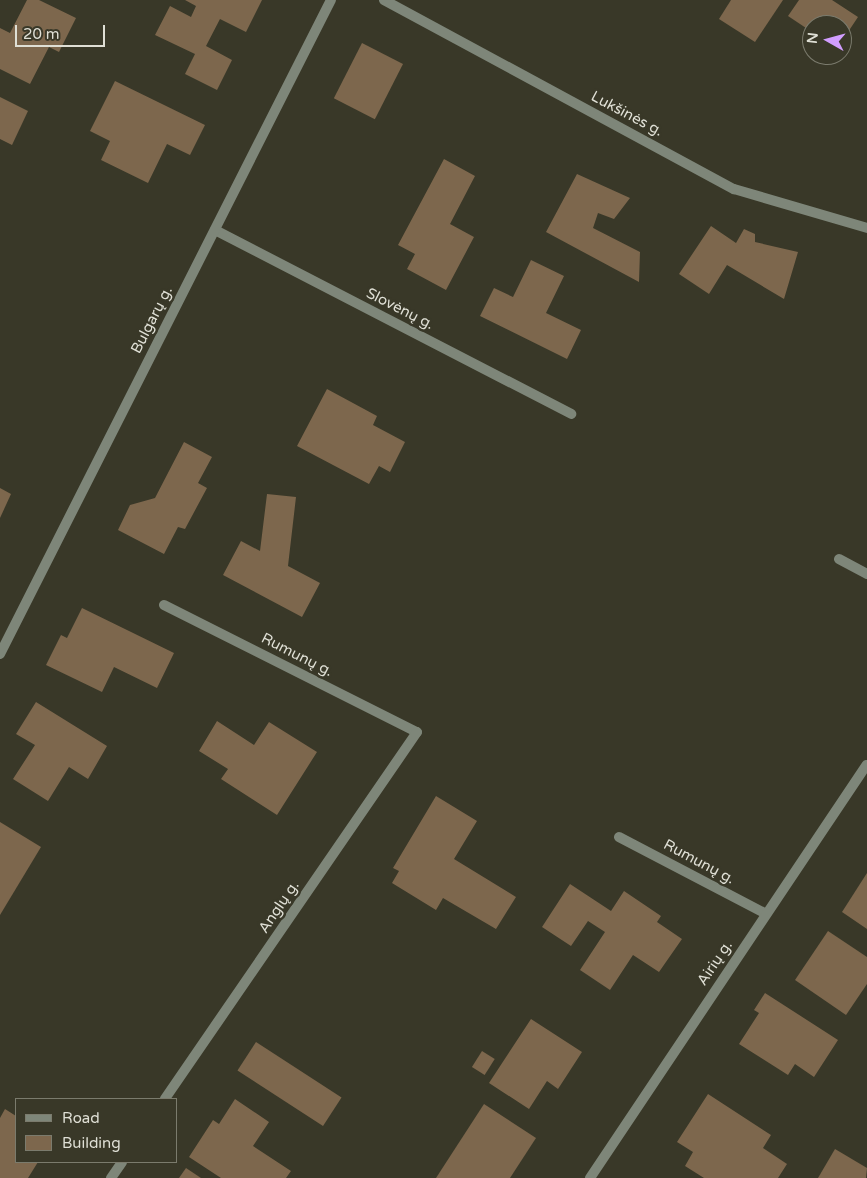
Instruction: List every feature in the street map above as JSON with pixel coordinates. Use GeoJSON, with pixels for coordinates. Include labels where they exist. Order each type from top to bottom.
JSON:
{"type":"FeatureCollection","features":[{"type":"Feature","properties":{"kind":"street","name":"Bulgarų g."},"geometry":{"type":"LineString","coordinates":[[0,654],[331,0]]}},
{"type":"Feature","properties":{"kind":"street","name":"Lukšinės g."},"geometry":{"type":"LineString","coordinates":[[384,0],[734,189],[867,228]]}},
{"type":"Feature","properties":{"kind":"street","name":"Slovėnų g."},"geometry":{"type":"LineString","coordinates":[[214,230],[571,414]]}},
{"type":"Feature","properties":{"kind":"street"},"geometry":{"type":"LineString","coordinates":[[839,559],[867,574]]}},
{"type":"Feature","properties":{"kind":"street","name":"Rumunų g."},"geometry":{"type":"LineString","coordinates":[[164,605],[417,732]]}},
{"type":"Feature","properties":{"kind":"street","name":"Anglų g."},"geometry":{"type":"LineString","coordinates":[[166,1098],[417,732]]}},
{"type":"Feature","properties":{"kind":"street","name":"Airių g."},"geometry":{"type":"LineString","coordinates":[[590,1178],[867,764]]}},
{"type":"Feature","properties":{"kind":"street","name":"Rumunų g."},"geometry":{"type":"LineString","coordinates":[[619,836],[766,914]]}},
{"type":"Feature","properties":{"kind":"street"},"geometry":{"type":"LineString","coordinates":[[111,1178],[121,1163]]}},
{"type":"Feature","properties":{"kind":"building"},"geometry":{"type":"Polygon","coordinates":[[[27,0],[39,0],[76,18],[59,52],[49,47],[30,84],[0,69],[0,28],[10,33],[27,0]]]}},
{"type":"Feature","properties":{"kind":"building"},"geometry":{"type":"Polygon","coordinates":[[[185,0],[262,0],[246,32],[220,19],[206,46],[232,60],[217,90],[185,74],[195,54],[155,35],[170,6],[191,17],[196,6],[185,0]]]}},
{"type":"Feature","properties":{"kind":"building"},"geometry":{"type":"Polygon","coordinates":[[[731,0],[783,0],[755,42],[719,19],[731,0]]]}},
{"type":"Feature","properties":{"kind":"building"},"geometry":{"type":"Polygon","coordinates":[[[799,0],[832,0],[858,17],[852,26],[852,15],[802,15],[802,25],[788,16],[799,0]]]}},
{"type":"Feature","properties":{"kind":"building"},"geometry":{"type":"Polygon","coordinates":[[[362,43],[403,64],[375,119],[334,98],[362,43]]]}},
{"type":"Feature","properties":{"kind":"building"},"geometry":{"type":"Polygon","coordinates":[[[115,81],[205,125],[190,155],[167,144],[148,183],[101,160],[110,141],[90,131],[115,81]]]}},
{"type":"Feature","properties":{"kind":"building"},"geometry":{"type":"Polygon","coordinates":[[[0,97],[28,111],[12,145],[0,139],[0,97]]]}},
{"type":"Feature","properties":{"kind":"building"},"geometry":{"type":"Polygon","coordinates":[[[444,159],[475,176],[450,224],[474,237],[446,290],[407,269],[415,254],[398,245],[444,159]]]}},
{"type":"Feature","properties":{"kind":"building"},"geometry":{"type":"Polygon","coordinates":[[[577,174],[630,198],[614,219],[598,213],[593,228],[640,252],[639,282],[546,232],[577,174]]]}},
{"type":"Feature","properties":{"kind":"building"},"geometry":{"type":"Polygon","coordinates":[[[711,226],[736,243],[744,229],[755,234],[755,242],[798,252],[784,299],[727,265],[709,294],[679,274],[711,226]]]}},
{"type":"Feature","properties":{"kind":"building"},"geometry":{"type":"Polygon","coordinates":[[[531,260],[564,276],[546,313],[581,330],[567,359],[480,316],[494,288],[513,297],[531,260]]]}},
{"type":"Feature","properties":{"kind":"building"},"geometry":{"type":"Polygon","coordinates":[[[327,389],[377,416],[373,425],[405,442],[390,472],[379,466],[369,484],[297,446],[327,389]]]}},
{"type":"Feature","properties":{"kind":"building"},"geometry":{"type":"Polygon","coordinates":[[[184,442],[212,457],[198,483],[207,488],[185,529],[178,527],[164,554],[118,530],[130,505],[155,498],[184,442]]]}},
{"type":"Feature","properties":{"kind":"building"},"geometry":{"type":"Polygon","coordinates":[[[0,488],[11,494],[0,518],[0,488]]]}},
{"type":"Feature","properties":{"kind":"building"},"geometry":{"type":"Polygon","coordinates":[[[267,494],[296,497],[288,566],[320,583],[302,617],[223,575],[241,541],[260,551],[267,494]]]}},
{"type":"Feature","properties":{"kind":"building"},"geometry":{"type":"Polygon","coordinates":[[[82,608],[174,653],[157,688],[114,667],[102,692],[46,665],[61,635],[67,638],[82,608]]]}},
{"type":"Feature","properties":{"kind":"building"},"geometry":{"type":"Polygon","coordinates":[[[36,702],[107,746],[88,779],[69,767],[48,801],[13,779],[35,745],[16,734],[36,702]]]}},
{"type":"Feature","properties":{"kind":"building"},"geometry":{"type":"Polygon","coordinates":[[[217,721],[254,745],[269,722],[317,752],[277,815],[221,779],[228,769],[199,751],[217,721]]]}},
{"type":"Feature","properties":{"kind":"building"},"geometry":{"type":"Polygon","coordinates":[[[436,796],[477,821],[454,859],[516,897],[496,929],[443,898],[436,910],[392,883],[399,871],[393,868],[436,796]]]}},
{"type":"Feature","properties":{"kind":"building"},"geometry":{"type":"Polygon","coordinates":[[[0,822],[41,847],[0,915],[0,822]]]}},
{"type":"Feature","properties":{"kind":"building"},"geometry":{"type":"Polygon","coordinates":[[[867,873],[867,929],[842,912],[867,873]]]}},
{"type":"Feature","properties":{"kind":"building"},"geometry":{"type":"Polygon","coordinates":[[[570,884],[611,911],[624,891],[661,916],[657,922],[682,939],[659,972],[633,955],[610,990],[580,970],[605,932],[588,921],[571,946],[542,927],[570,884]]]}},
{"type":"Feature","properties":{"kind":"building"},"geometry":{"type":"Polygon","coordinates":[[[828,931],[867,957],[867,984],[846,1015],[795,980],[828,931]]]}},
{"type":"Feature","properties":{"kind":"building"},"geometry":{"type":"Polygon","coordinates":[[[765,993],[838,1040],[814,1077],[795,1064],[788,1075],[739,1044],[759,1013],[754,1010],[765,993]]]}},
{"type":"Feature","properties":{"kind":"building"},"geometry":{"type":"Polygon","coordinates":[[[531,1019],[582,1052],[558,1089],[547,1081],[529,1109],[489,1083],[531,1019]]]}},
{"type":"Feature","properties":{"kind":"building"},"geometry":{"type":"Polygon","coordinates":[[[256,1042],[342,1098],[323,1126],[237,1071],[256,1042]]]}},
{"type":"Feature","properties":{"kind":"building"},"geometry":{"type":"Polygon","coordinates":[[[482,1051],[495,1059],[485,1075],[472,1067],[482,1051]]]}},
{"type":"Feature","properties":{"kind":"building"},"geometry":{"type":"Polygon","coordinates":[[[708,1094],[771,1135],[763,1148],[787,1164],[778,1178],[704,1178],[685,1166],[693,1152],[677,1142],[708,1094]]]}},
{"type":"Feature","properties":{"kind":"building"},"geometry":{"type":"Polygon","coordinates":[[[235,1099],[269,1122],[253,1146],[291,1171],[286,1178],[221,1178],[189,1157],[213,1120],[219,1124],[235,1099]]]}},
{"type":"Feature","properties":{"kind":"building"},"geometry":{"type":"Polygon","coordinates":[[[484,1104],[536,1138],[510,1178],[436,1178],[484,1104]]]}},
{"type":"Feature","properties":{"kind":"building"},"geometry":{"type":"Polygon","coordinates":[[[5,1109],[15,1115],[15,1163],[37,1163],[28,1178],[0,1178],[0,1118],[5,1109]]]}},
{"type":"Feature","properties":{"kind":"building"},"geometry":{"type":"Polygon","coordinates":[[[835,1149],[867,1168],[866,1178],[818,1178],[835,1149]]]}},
{"type":"Feature","properties":{"kind":"building"},"geometry":{"type":"Polygon","coordinates":[[[186,1168],[201,1178],[179,1178],[186,1168]]]}}]}
